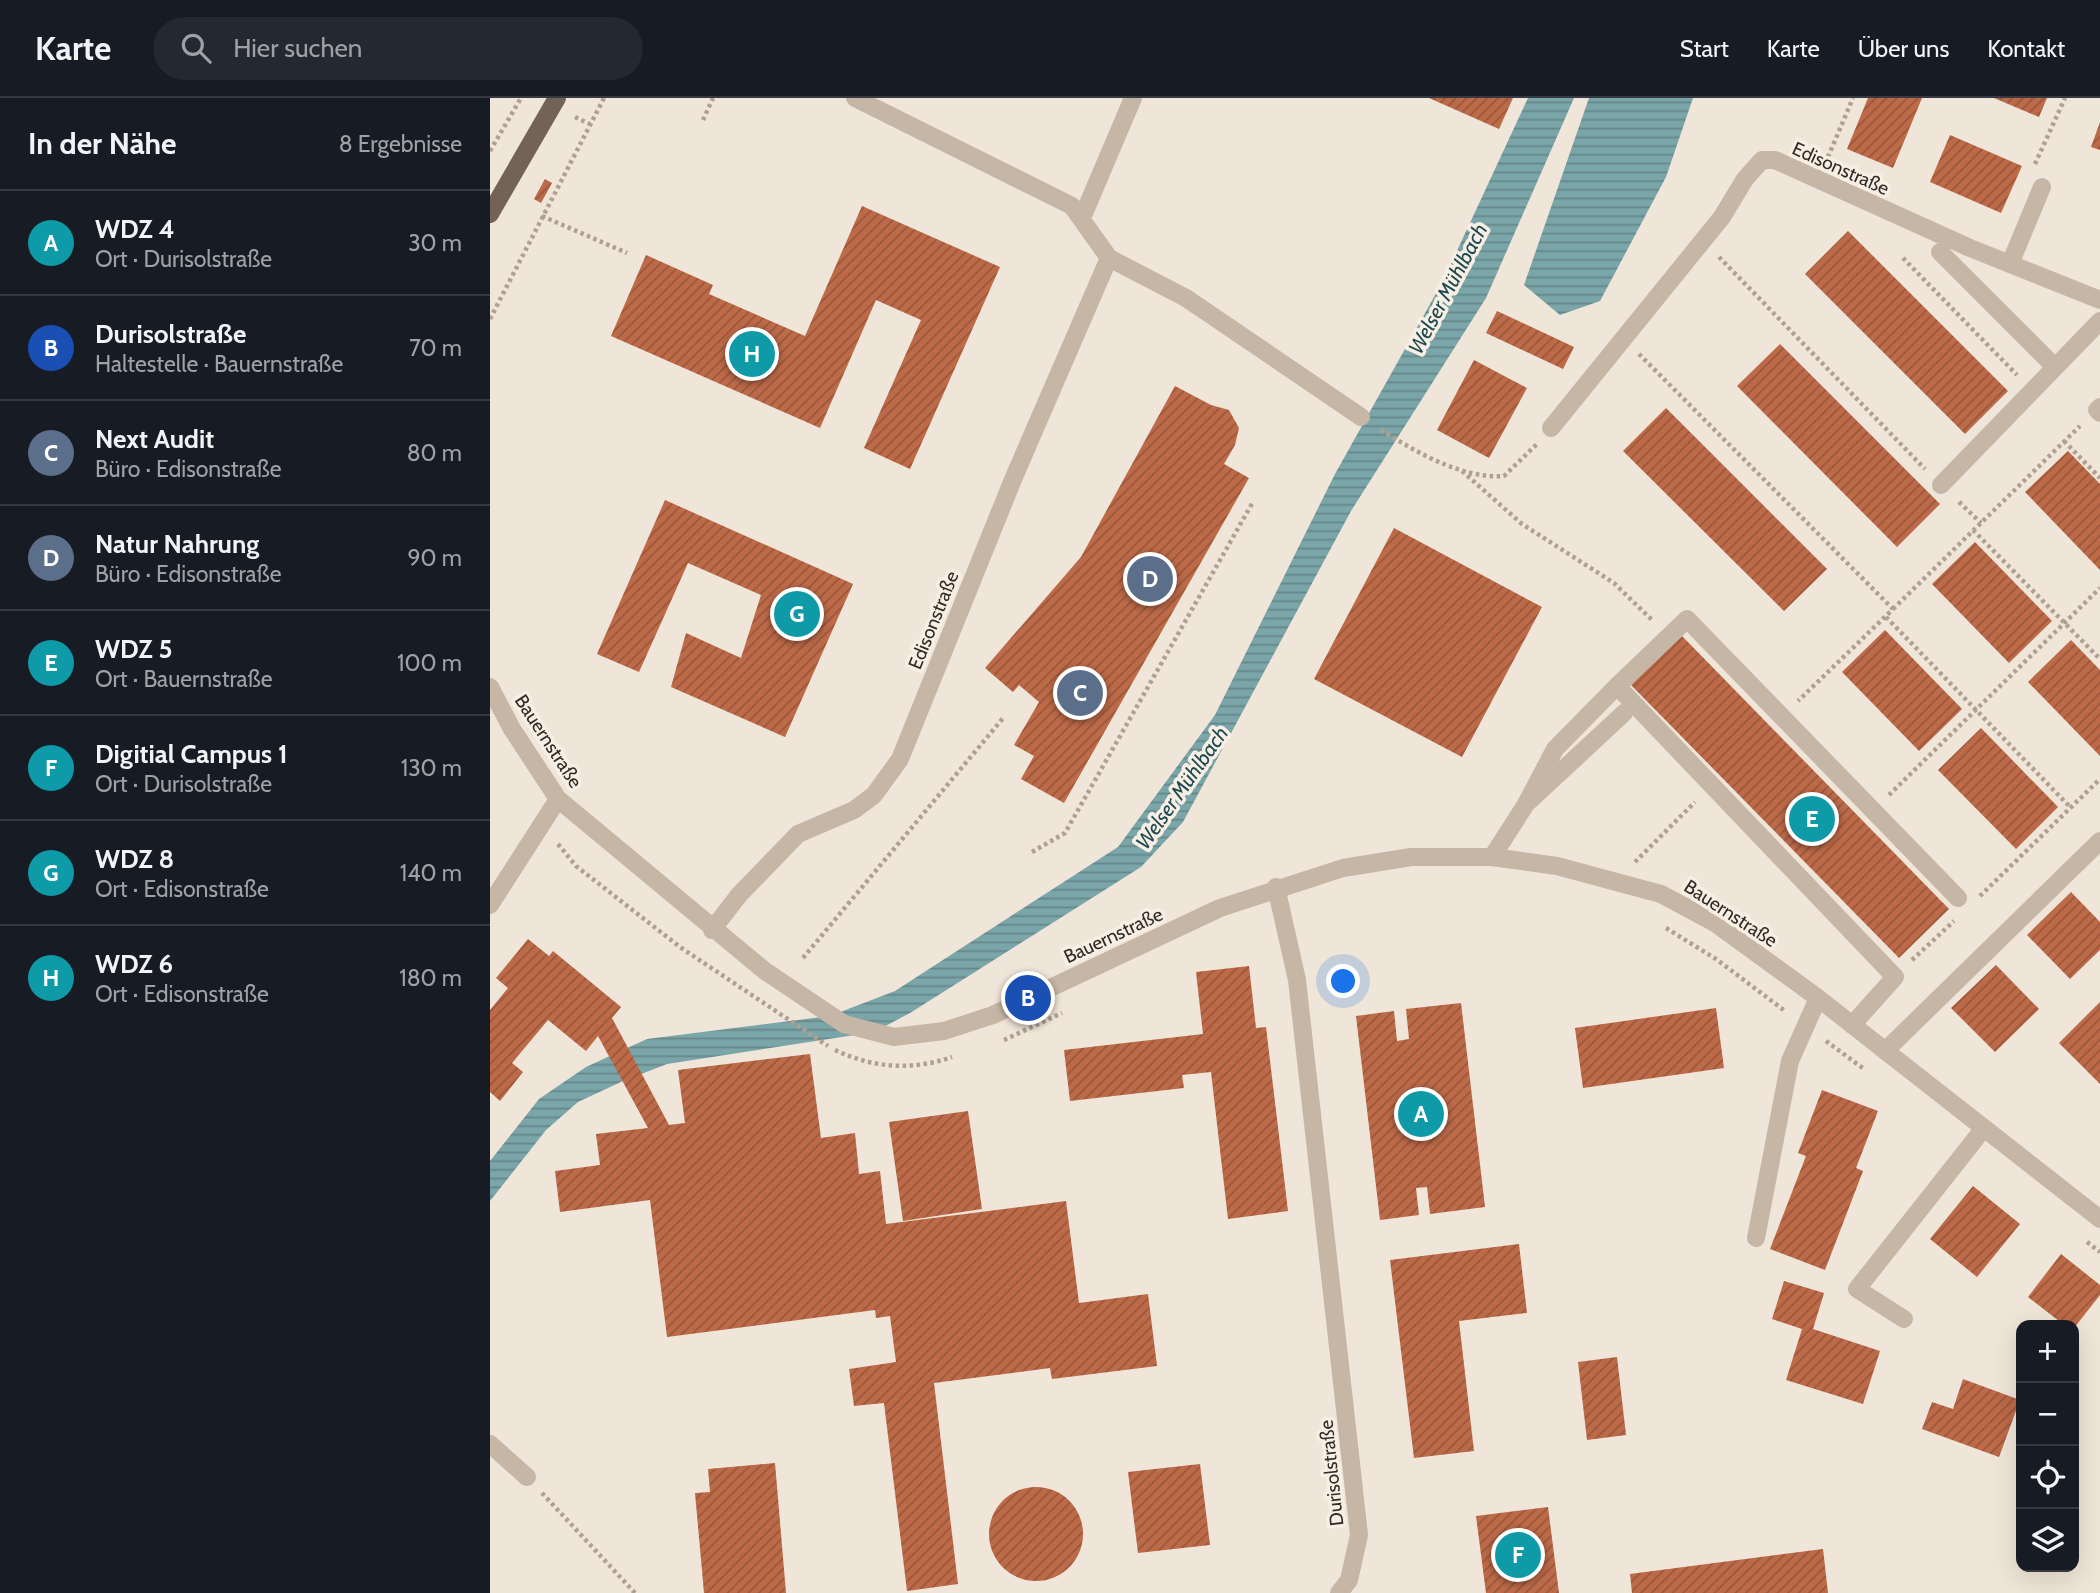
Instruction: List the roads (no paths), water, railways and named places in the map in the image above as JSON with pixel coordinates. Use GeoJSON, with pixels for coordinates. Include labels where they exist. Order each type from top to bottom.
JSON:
{"type":"FeatureCollection","features":[{"type":"Feature","properties":{"kind":"main road"},"geometry":{"type":"LineString","coordinates":[[490,214],[557,98]]}},
{"type":"Feature","properties":{"kind":"street"},"geometry":{"type":"LineString","coordinates":[[855,98],[1072,206],[1109,258],[1186,298],[1361,418]]}},
{"type":"Feature","properties":{"kind":"street"},"geometry":{"type":"LineString","coordinates":[[1082,218],[1133,98]]}},
{"type":"Feature","properties":{"kind":"street","name":"Edisonstraße"},"geometry":{"type":"LineString","coordinates":[[1551,428],[1702,241],[1745,179],[1762,160],[1775,160],[2010,264],[2100,300]]}},
{"type":"Feature","properties":{"kind":"street"},"geometry":{"type":"LineString","coordinates":[[2010,264],[2042,187]]}},
{"type":"Feature","properties":{"kind":"street"},"geometry":{"type":"LineString","coordinates":[[1940,252],[2055,368]]}},
{"type":"Feature","properties":{"kind":"street","name":"Edisonstraße"},"geometry":{"type":"LineString","coordinates":[[712,930],[739,895],[798,834],[854,810],[874,795],[900,759],[1014,477],[1109,258]]}},
{"type":"Feature","properties":{"kind":"street"},"geometry":{"type":"LineString","coordinates":[[1941,485],[2100,321]]}},
{"type":"Feature","properties":{"kind":"street"},"geometry":{"type":"LineString","coordinates":[[1492,857],[1526,804],[1555,749],[1687,618],[1963,903]]}},
{"type":"Feature","properties":{"kind":"street"},"geometry":{"type":"LineString","coordinates":[[1617,686],[1895,977],[1853,1025]]}},
{"type":"Feature","properties":{"kind":"street","name":"Bauernstraße"},"geometry":{"type":"LineString","coordinates":[[490,687],[512,729],[558,799],[712,930],[765,971],[844,1024],[894,1037],[944,1031],[993,1015],[1220,908],[1276,887],[1343,868],[1411,857],[1492,857],[1557,866],[1661,894],[1715,923],[1818,998],[2100,1219]]}},
{"type":"Feature","properties":{"kind":"street"},"geometry":{"type":"LineString","coordinates":[[1526,804],[1624,713]]}},
{"type":"Feature","properties":{"kind":"street"},"geometry":{"type":"LineString","coordinates":[[490,905],[558,799]]}},
{"type":"Feature","properties":{"kind":"street"},"geometry":{"type":"LineString","coordinates":[[1885,1051],[2100,841]]}},
{"type":"Feature","properties":{"kind":"street","name":"Durisolstraße"},"geometry":{"type":"LineString","coordinates":[[1276,887],[1297,980],[1359,1535],[1349,1580],[1339,1593]]}},
{"type":"Feature","properties":{"kind":"street"},"geometry":{"type":"LineString","coordinates":[[1756,1238],[1790,1062],[1818,998]]}},
{"type":"Feature","properties":{"kind":"street"},"geometry":{"type":"LineString","coordinates":[[1903,1319],[1857,1289],[1984,1128]]}},
{"type":"Feature","properties":{"kind":"street"},"geometry":{"type":"LineString","coordinates":[[490,1444],[527,1477]]}},
{"type":"Feature","properties":{"kind":"water","name":"Welser Mühlbach"},"geometry":{"type":"Polygon","coordinates":[[[1528,98],[1574,98],[1486,298],[1351,511],[1183,822],[1141,867],[910,1013],[874,1032],[667,1064],[578,1102],[546,1130],[490,1201],[490,1161],[539,1099],[586,1067],[647,1039],[830,1016],[895,991],[1118,847],[1215,715],[1335,474],[1443,281],[1528,98]]]}},
{"type":"Feature","properties":{"kind":"water"},"geometry":{"type":"Polygon","coordinates":[[[1589,98],[1693,98],[1666,177],[1600,301],[1560,315],[1524,285],[1589,98]]]}},
{"type":"Feature","properties":{"kind":"place","name":"WDZ 6"},"geometry":{"type":"Point","coordinates":[752,354]}},
{"type":"Feature","properties":{"kind":"place","name":"Natur Nahrung"},"geometry":{"type":"Point","coordinates":[1150,579]}},
{"type":"Feature","properties":{"kind":"place","name":"WDZ 8"},"geometry":{"type":"Point","coordinates":[797,614]}},
{"type":"Feature","properties":{"kind":"place","name":"Next Audit"},"geometry":{"type":"Point","coordinates":[1080,693]}},
{"type":"Feature","properties":{"kind":"place","name":"WDZ 5"},"geometry":{"type":"Point","coordinates":[1812,819]}},
{"type":"Feature","properties":{"kind":"place","name":"Durisolstraße"},"geometry":{"type":"Point","coordinates":[1028,998]}},
{"type":"Feature","properties":{"kind":"place","name":"WDZ 4"},"geometry":{"type":"Point","coordinates":[1421,1114]}},
{"type":"Feature","properties":{"kind":"place","name":"Digitial Campus 1"},"geometry":{"type":"Point","coordinates":[1518,1555]}}]}
